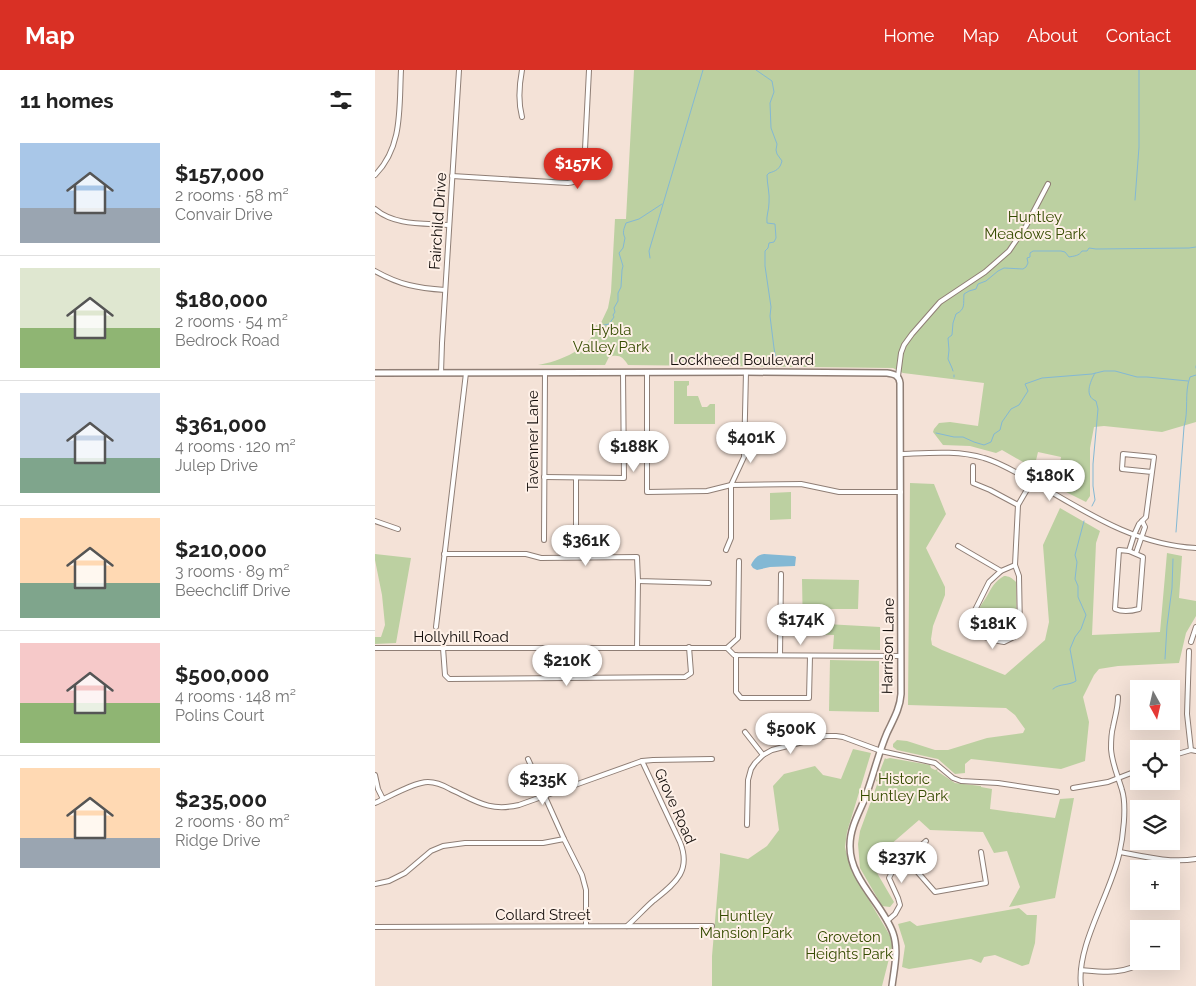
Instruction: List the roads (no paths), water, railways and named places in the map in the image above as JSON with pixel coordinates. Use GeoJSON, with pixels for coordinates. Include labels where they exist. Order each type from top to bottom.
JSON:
{"type":"FeatureCollection","features":[{"type":"Feature","properties":{"kind":"street"},"geometry":{"type":"LineString","coordinates":[[375,176],[387,162],[396,140],[401,70]]}},
{"type":"Feature","properties":{"kind":"street","name":"Fairchild Drive"},"geometry":{"type":"LineString","coordinates":[[441,373],[459,70]]}},
{"type":"Feature","properties":{"kind":"street"},"geometry":{"type":"LineString","coordinates":[[522,70],[519,106],[522,117]]}},
{"type":"Feature","properties":{"kind":"street"},"geometry":{"type":"LineString","coordinates":[[453,176],[568,183],[581,177],[584,169],[589,70]]}},
{"type":"Feature","properties":{"kind":"street"},"geometry":{"type":"LineString","coordinates":[[898,376],[901,353],[912,334],[940,302],[985,272],[1009,251],[1027,226],[1048,184]]}},
{"type":"Feature","properties":{"kind":"street"},"geometry":{"type":"LineString","coordinates":[[375,208],[385,216],[399,221],[449,225]]}},
{"type":"Feature","properties":{"kind":"street"},"geometry":{"type":"LineString","coordinates":[[375,271],[403,284],[445,290]]}},
{"type":"Feature","properties":{"kind":"street"},"geometry":{"type":"LineString","coordinates":[[726,550],[731,538],[731,485],[744,457],[746,372]]}},
{"type":"Feature","properties":{"kind":"street","name":"Lockheed Boulevard"},"geometry":{"type":"LineString","coordinates":[[375,374],[746,372],[887,373],[898,376]]}},
{"type":"Feature","properties":{"kind":"street"},"geometry":{"type":"LineString","coordinates":[[436,627],[466,373]]}},
{"type":"Feature","properties":{"kind":"street","name":"Tavenner Lane"},"geometry":{"type":"LineString","coordinates":[[544,540],[545,373]]}},
{"type":"Feature","properties":{"kind":"street"},"geometry":{"type":"LineString","coordinates":[[647,373],[647,492],[707,491],[731,485],[801,484],[839,492],[901,492]]}},
{"type":"Feature","properties":{"kind":"street"},"geometry":{"type":"LineString","coordinates":[[544,478],[624,478],[623,374]]}},
{"type":"Feature","properties":{"kind":"street","name":"Harrison Lane"},"geometry":{"type":"LineString","coordinates":[[892,986],[896,957],[893,934],[857,872],[852,859],[850,839],[887,733],[901,700],[901,454],[900,383],[898,376]]}},
{"type":"Feature","properties":{"kind":"street"},"geometry":{"type":"LineString","coordinates":[[901,454],[959,453],[994,461],[1100,520],[1134,535],[1168,545],[1196,548]]}},
{"type":"Feature","properties":{"kind":"street"},"geometry":{"type":"LineString","coordinates":[[1129,551],[1139,524],[1146,516],[1152,472],[1154,457],[1123,454],[1122,469],[1152,472]]}},
{"type":"Feature","properties":{"kind":"street"},"geometry":{"type":"LineString","coordinates":[[973,466],[973,483],[1018,505]]}},
{"type":"Feature","properties":{"kind":"street"},"geometry":{"type":"LineString","coordinates":[[576,478],[576,547]]}},
{"type":"Feature","properties":{"kind":"street"},"geometry":{"type":"LineString","coordinates":[[1015,565],[1001,571],[989,582],[971,618],[970,624],[975,632],[1005,642],[1014,637],[1020,630],[1019,576],[1015,565],[1018,505],[1032,481]]}},
{"type":"Feature","properties":{"kind":"street"},"geometry":{"type":"LineString","coordinates":[[375,521],[398,529]]}},
{"type":"Feature","properties":{"kind":"street"},"geometry":{"type":"LineString","coordinates":[[1136,553],[1145,527],[1142,521]]}},
{"type":"Feature","properties":{"kind":"street"},"geometry":{"type":"LineString","coordinates":[[959,546],[1001,571]]}},
{"type":"Feature","properties":{"kind":"street"},"geometry":{"type":"LineString","coordinates":[[1119,550],[1129,551],[1143,557],[1139,609],[1119,611],[1115,609],[1119,550]]}},
{"type":"Feature","properties":{"kind":"street"},"geometry":{"type":"LineString","coordinates":[[444,554],[526,554],[541,558],[637,557],[637,648]]}},
{"type":"Feature","properties":{"kind":"street"},"geometry":{"type":"LineString","coordinates":[[739,561],[738,638],[727,648],[733,655],[901,656]]}},
{"type":"Feature","properties":{"kind":"street"},"geometry":{"type":"LineString","coordinates":[[780,655],[781,574]]}},
{"type":"Feature","properties":{"kind":"street"},"geometry":{"type":"LineString","coordinates":[[638,581],[709,583]]}},
{"type":"Feature","properties":{"kind":"street"},"geometry":{"type":"LineString","coordinates":[[1191,642],[1196,627]]}},
{"type":"Feature","properties":{"kind":"street"},"geometry":{"type":"LineString","coordinates":[[443,648],[445,675],[449,679],[685,677],[691,673],[689,647]]}},
{"type":"Feature","properties":{"kind":"street","name":"Hollyhill Road"},"geometry":{"type":"LineString","coordinates":[[375,648],[727,648]]}},
{"type":"Feature","properties":{"kind":"street"},"geometry":{"type":"LineString","coordinates":[[1180,754],[1193,750],[1187,714],[1189,651]]}},
{"type":"Feature","properties":{"kind":"street"},"geometry":{"type":"LineString","coordinates":[[736,655],[736,692],[741,698],[809,698],[809,656]]}},
{"type":"Feature","properties":{"kind":"street"},"geometry":{"type":"LineString","coordinates":[[1081,986],[1081,970],[1087,943],[1111,883],[1120,852],[1123,830],[1123,791],[1112,758],[1111,739],[1117,712],[1117,697]]}},
{"type":"Feature","properties":{"kind":"street"},"geometry":{"type":"LineString","coordinates":[[745,732],[763,755]]}},
{"type":"Feature","properties":{"kind":"street"},"geometry":{"type":"LineString","coordinates":[[747,825],[748,780],[752,767],[763,755],[772,750],[826,736],[836,736],[881,751],[935,763],[953,778],[961,781],[1057,792]]}},
{"type":"Feature","properties":{"kind":"street"},"geometry":{"type":"LineString","coordinates":[[528,759],[585,882],[586,926]]}},
{"type":"Feature","properties":{"kind":"street"},"geometry":{"type":"LineString","coordinates":[[375,803],[417,784],[429,782],[441,784],[483,804],[496,808],[505,808],[519,805],[642,761],[711,759]]}},
{"type":"Feature","properties":{"kind":"street","name":"Grove Road"},"geometry":{"type":"LineString","coordinates":[[627,926],[677,880],[683,869],[684,862],[680,842],[642,761]]}},
{"type":"Feature","properties":{"kind":"street"},"geometry":{"type":"LineString","coordinates":[[1073,788],[1097,785],[1130,773]]}},
{"type":"Feature","properties":{"kind":"street"},"geometry":{"type":"LineString","coordinates":[[375,775],[383,800]]}},
{"type":"Feature","properties":{"kind":"street"},"geometry":{"type":"LineString","coordinates":[[375,884],[389,881],[405,873],[431,850],[443,846],[465,843],[543,842],[564,839]]}},
{"type":"Feature","properties":{"kind":"street"},"geometry":{"type":"LineString","coordinates":[[887,921],[895,914],[900,905],[889,878],[892,872],[926,841]]}},
{"type":"Feature","properties":{"kind":"street"},"geometry":{"type":"LineString","coordinates":[[907,860],[935,892],[986,883],[981,852]]}},
{"type":"Feature","properties":{"kind":"street"},"geometry":{"type":"LineString","coordinates":[[1120,852],[1165,860],[1196,859]]}},
{"type":"Feature","properties":{"kind":"street","name":"Collard Street"},"geometry":{"type":"LineString","coordinates":[[375,927],[712,926]]}},
{"type":"Feature","properties":{"kind":"street"},"geometry":{"type":"LineString","coordinates":[[1081,970],[1117,972],[1130,969]]}},
{"type":"Feature","properties":{"kind":"water"},"geometry":{"type":"Polygon","coordinates":[[[759,555],[794,556],[796,557],[795,566],[770,567],[757,570],[753,568],[751,565],[755,559],[759,555]]]}},
{"type":"Feature","properties":{"kind":"waterway"},"geometry":{"type":"LineString","coordinates":[[650,258],[649,251],[703,70]]}},
{"type":"Feature","properties":{"kind":"waterway"},"geometry":{"type":"LineString","coordinates":[[756,70],[772,81],[774,92],[770,103],[771,128],[777,144],[777,154],[782,161],[777,169],[767,175],[769,200],[767,223],[775,224],[776,238],[774,242],[769,243],[765,251],[765,266],[771,307],[770,316],[775,354],[778,361]]}},
{"type":"Feature","properties":{"kind":"waterway"},"geometry":{"type":"LineString","coordinates":[[1135,200],[1139,147],[1139,70]]}},
{"type":"Feature","properties":{"kind":"waterway"},"geometry":{"type":"LineString","coordinates":[[604,325],[609,324],[614,317],[614,308],[618,301],[623,266],[619,253],[623,248],[626,223],[639,219],[662,204]]}},
{"type":"Feature","properties":{"kind":"waterway"},"geometry":{"type":"LineString","coordinates":[[953,371],[948,359],[948,338],[952,335],[956,314],[963,308],[964,294],[976,289],[978,284],[986,281],[1004,268],[1023,269],[1028,263],[1027,258],[1030,257],[1030,253],[1033,251],[1061,251],[1065,252],[1069,257],[1078,255],[1082,251],[1087,251],[1089,248],[1196,247]]}},
{"type":"Feature","properties":{"kind":"waterway"},"geometry":{"type":"LineString","coordinates":[[936,433],[963,437],[984,445],[991,442],[994,434],[1000,430],[1002,422],[1011,409],[1019,405],[1028,391],[1025,384],[1042,378],[1115,371],[1137,377],[1188,381]]}},
{"type":"Feature","properties":{"kind":"waterway"},"geometry":{"type":"LineString","coordinates":[[1092,506],[1095,500],[1093,464],[1098,409],[1096,401],[1090,396],[1089,388],[1095,373]]}},
{"type":"Feature","properties":{"kind":"waterway"},"geometry":{"type":"LineString","coordinates":[[1176,532],[1187,389],[1190,377],[1196,375]]}},
{"type":"Feature","properties":{"kind":"waterway"},"geometry":{"type":"LineString","coordinates":[[1053,689],[1076,681],[1070,649],[1086,615],[1078,597],[1078,586],[1075,579],[1077,562],[1075,555],[1084,521]]}},
{"type":"Feature","properties":{"kind":"waterway"},"geometry":{"type":"LineString","coordinates":[[1165,659],[1173,559]]}},
{"type":"Feature","properties":{"kind":"park label","name":"Huntley Meadows Park"},"geometry":{"type":"Point","coordinates":[1035,226]}},
{"type":"Feature","properties":{"kind":"park label","name":"Hybla Valley Park"},"geometry":{"type":"Point","coordinates":[611,338]}},
{"type":"Feature","properties":{"kind":"park label","name":"Historic Huntley Park"},"geometry":{"type":"Point","coordinates":[904,788]}},
{"type":"Feature","properties":{"kind":"park label","name":"Huntley Mansion Park"},"geometry":{"type":"Point","coordinates":[746,924]}},
{"type":"Feature","properties":{"kind":"park label","name":"Groveton Heights Park"},"geometry":{"type":"Point","coordinates":[849,946]}}]}
